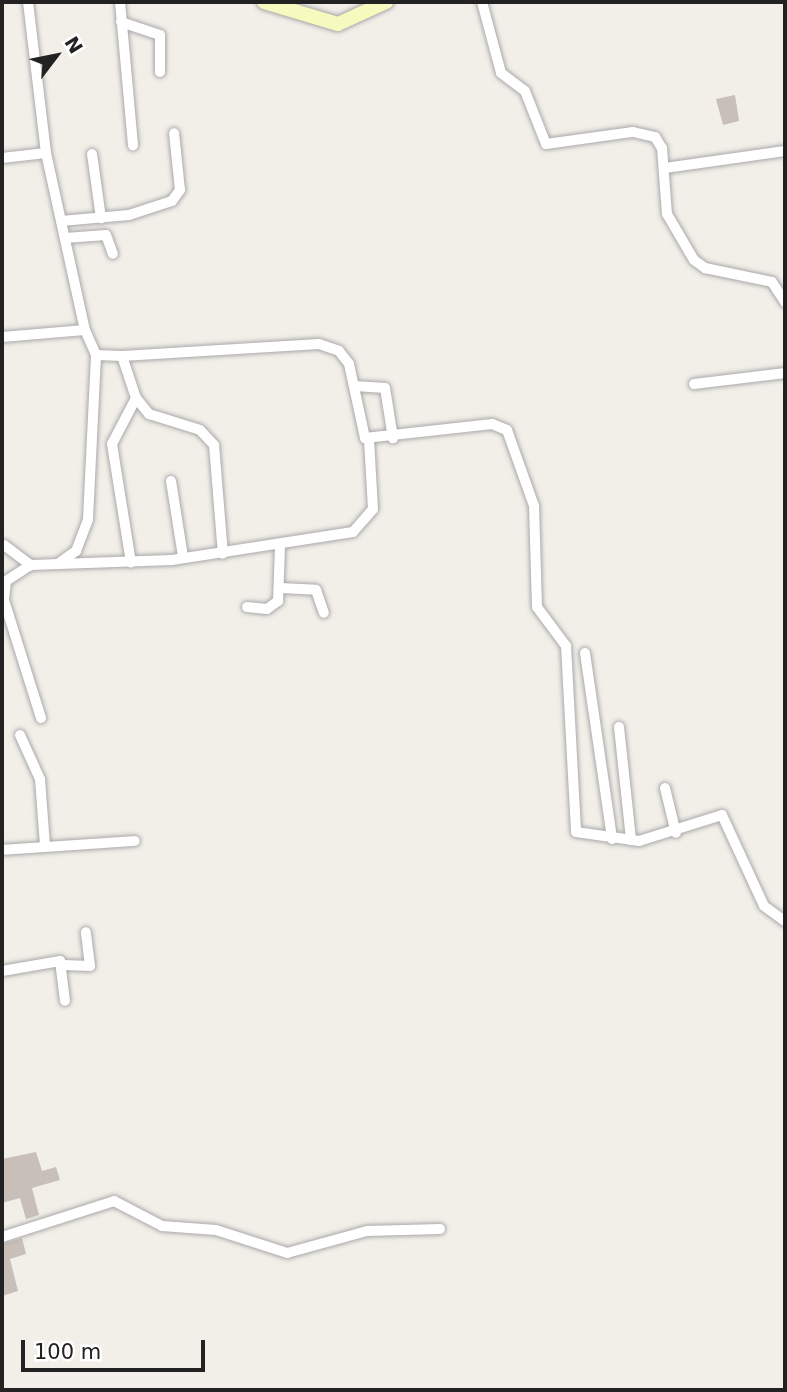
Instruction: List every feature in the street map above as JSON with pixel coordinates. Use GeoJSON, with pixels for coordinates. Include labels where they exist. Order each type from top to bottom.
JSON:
{"type":"FeatureCollection","features":[{"type":"Feature","properties":{"kind":"street"},"geometry":{"type":"LineString","coordinates":[[28,2],[46,153],[85,330],[96,355],[84,540],[55,564]]}},
{"type":"Feature","properties":{"kind":"street"},"geometry":{"type":"LineString","coordinates":[[120,2],[133,145]]}},
{"type":"Feature","properties":{"kind":"street"},"geometry":{"type":"LineString","coordinates":[[264,2],[338,24],[386,2]]}},
{"type":"Feature","properties":{"kind":"street"},"geometry":{"type":"LineString","coordinates":[[482,2],[501,73],[525,91],[545,144],[648,134],[659,140],[665,168],[667,214],[694,260],[705,268],[772,282],[785,302]]}},
{"type":"Feature","properties":{"kind":"street"},"geometry":{"type":"LineString","coordinates":[[121,22],[160,35],[160,72]]}},
{"type":"Feature","properties":{"kind":"street"},"geometry":{"type":"LineString","coordinates":[[61,221],[129,215],[178,195],[174,133]]}},
{"type":"Feature","properties":{"kind":"street"},"geometry":{"type":"LineString","coordinates":[[665,168],[785,151]]}},
{"type":"Feature","properties":{"kind":"street"},"geometry":{"type":"LineString","coordinates":[[2,158],[46,153]]}},
{"type":"Feature","properties":{"kind":"street"},"geometry":{"type":"LineString","coordinates":[[92,154],[101,218]]}},
{"type":"Feature","properties":{"kind":"street"},"geometry":{"type":"LineString","coordinates":[[65,238],[106,235],[113,254]]}},
{"type":"Feature","properties":{"kind":"street"},"geometry":{"type":"LineString","coordinates":[[2,337],[85,330]]}},
{"type":"Feature","properties":{"kind":"street"},"geometry":{"type":"LineString","coordinates":[[41,718],[4,600],[6,581],[32,565],[131,562],[280,547],[353,532],[368,519],[373,509],[369,440],[357,425],[355,386],[345,357],[319,344],[122,356],[96,355]]}},
{"type":"Feature","properties":{"kind":"street"},"geometry":{"type":"LineString","coordinates":[[122,356],[136,398],[149,414],[200,430],[214,445],[223,554]]}},
{"type":"Feature","properties":{"kind":"street"},"geometry":{"type":"LineString","coordinates":[[694,384],[785,373]]}},
{"type":"Feature","properties":{"kind":"street"},"geometry":{"type":"LineString","coordinates":[[355,386],[385,388],[393,438]]}},
{"type":"Feature","properties":{"kind":"street"},"geometry":{"type":"LineString","coordinates":[[131,562],[112,444],[136,398]]}},
{"type":"Feature","properties":{"kind":"street"},"geometry":{"type":"LineString","coordinates":[[369,440],[492,424],[507,430],[534,506],[537,607],[566,646],[576,832],[631,840],[676,833],[711,816],[726,818],[764,906],[785,921]]}},
{"type":"Feature","properties":{"kind":"street"},"geometry":{"type":"LineString","coordinates":[[171,481],[183,557]]}},
{"type":"Feature","properties":{"kind":"street"},"geometry":{"type":"LineString","coordinates":[[4,545],[32,565]]}},
{"type":"Feature","properties":{"kind":"street"},"geometry":{"type":"LineString","coordinates":[[247,607],[274,606],[281,588],[280,547]]}},
{"type":"Feature","properties":{"kind":"street"},"geometry":{"type":"LineString","coordinates":[[281,588],[316,590],[324,613]]}},
{"type":"Feature","properties":{"kind":"street"},"geometry":{"type":"LineString","coordinates":[[585,653],[612,839]]}},
{"type":"Feature","properties":{"kind":"street"},"geometry":{"type":"LineString","coordinates":[[619,727],[631,840]]}},
{"type":"Feature","properties":{"kind":"street"},"geometry":{"type":"LineString","coordinates":[[20,735],[40,779],[45,846]]}},
{"type":"Feature","properties":{"kind":"street"},"geometry":{"type":"LineString","coordinates":[[665,788],[676,833]]}},
{"type":"Feature","properties":{"kind":"street"},"geometry":{"type":"LineString","coordinates":[[2,849],[135,841]]}},
{"type":"Feature","properties":{"kind":"street"},"geometry":{"type":"LineString","coordinates":[[2,971],[55,959],[64,965],[90,966],[86,932]]}},
{"type":"Feature","properties":{"kind":"street"},"geometry":{"type":"LineString","coordinates":[[64,965],[65,1001]]}},
{"type":"Feature","properties":{"kind":"street"},"geometry":{"type":"LineString","coordinates":[[2,1237],[66,1221],[114,1201],[162,1226],[216,1230],[288,1253],[367,1231],[440,1229]]}},
{"type":"Feature","properties":{"kind":"building"},"geometry":{"type":"Polygon","coordinates":[[[735,95],[739,121],[723,125],[716,99],[735,95]]]}},
{"type":"Feature","properties":{"kind":"building"},"geometry":{"type":"Polygon","coordinates":[[[36,1152],[42,1171],[56,1167],[60,1180],[32,1188],[39,1215],[26,1219],[20,1198],[2,1203],[2,1159],[36,1152]]]}},
{"type":"Feature","properties":{"kind":"building"},"geometry":{"type":"Polygon","coordinates":[[[22,1238],[26,1254],[10,1259],[18,1291],[2,1296],[2,1244],[22,1238]]]}}]}
